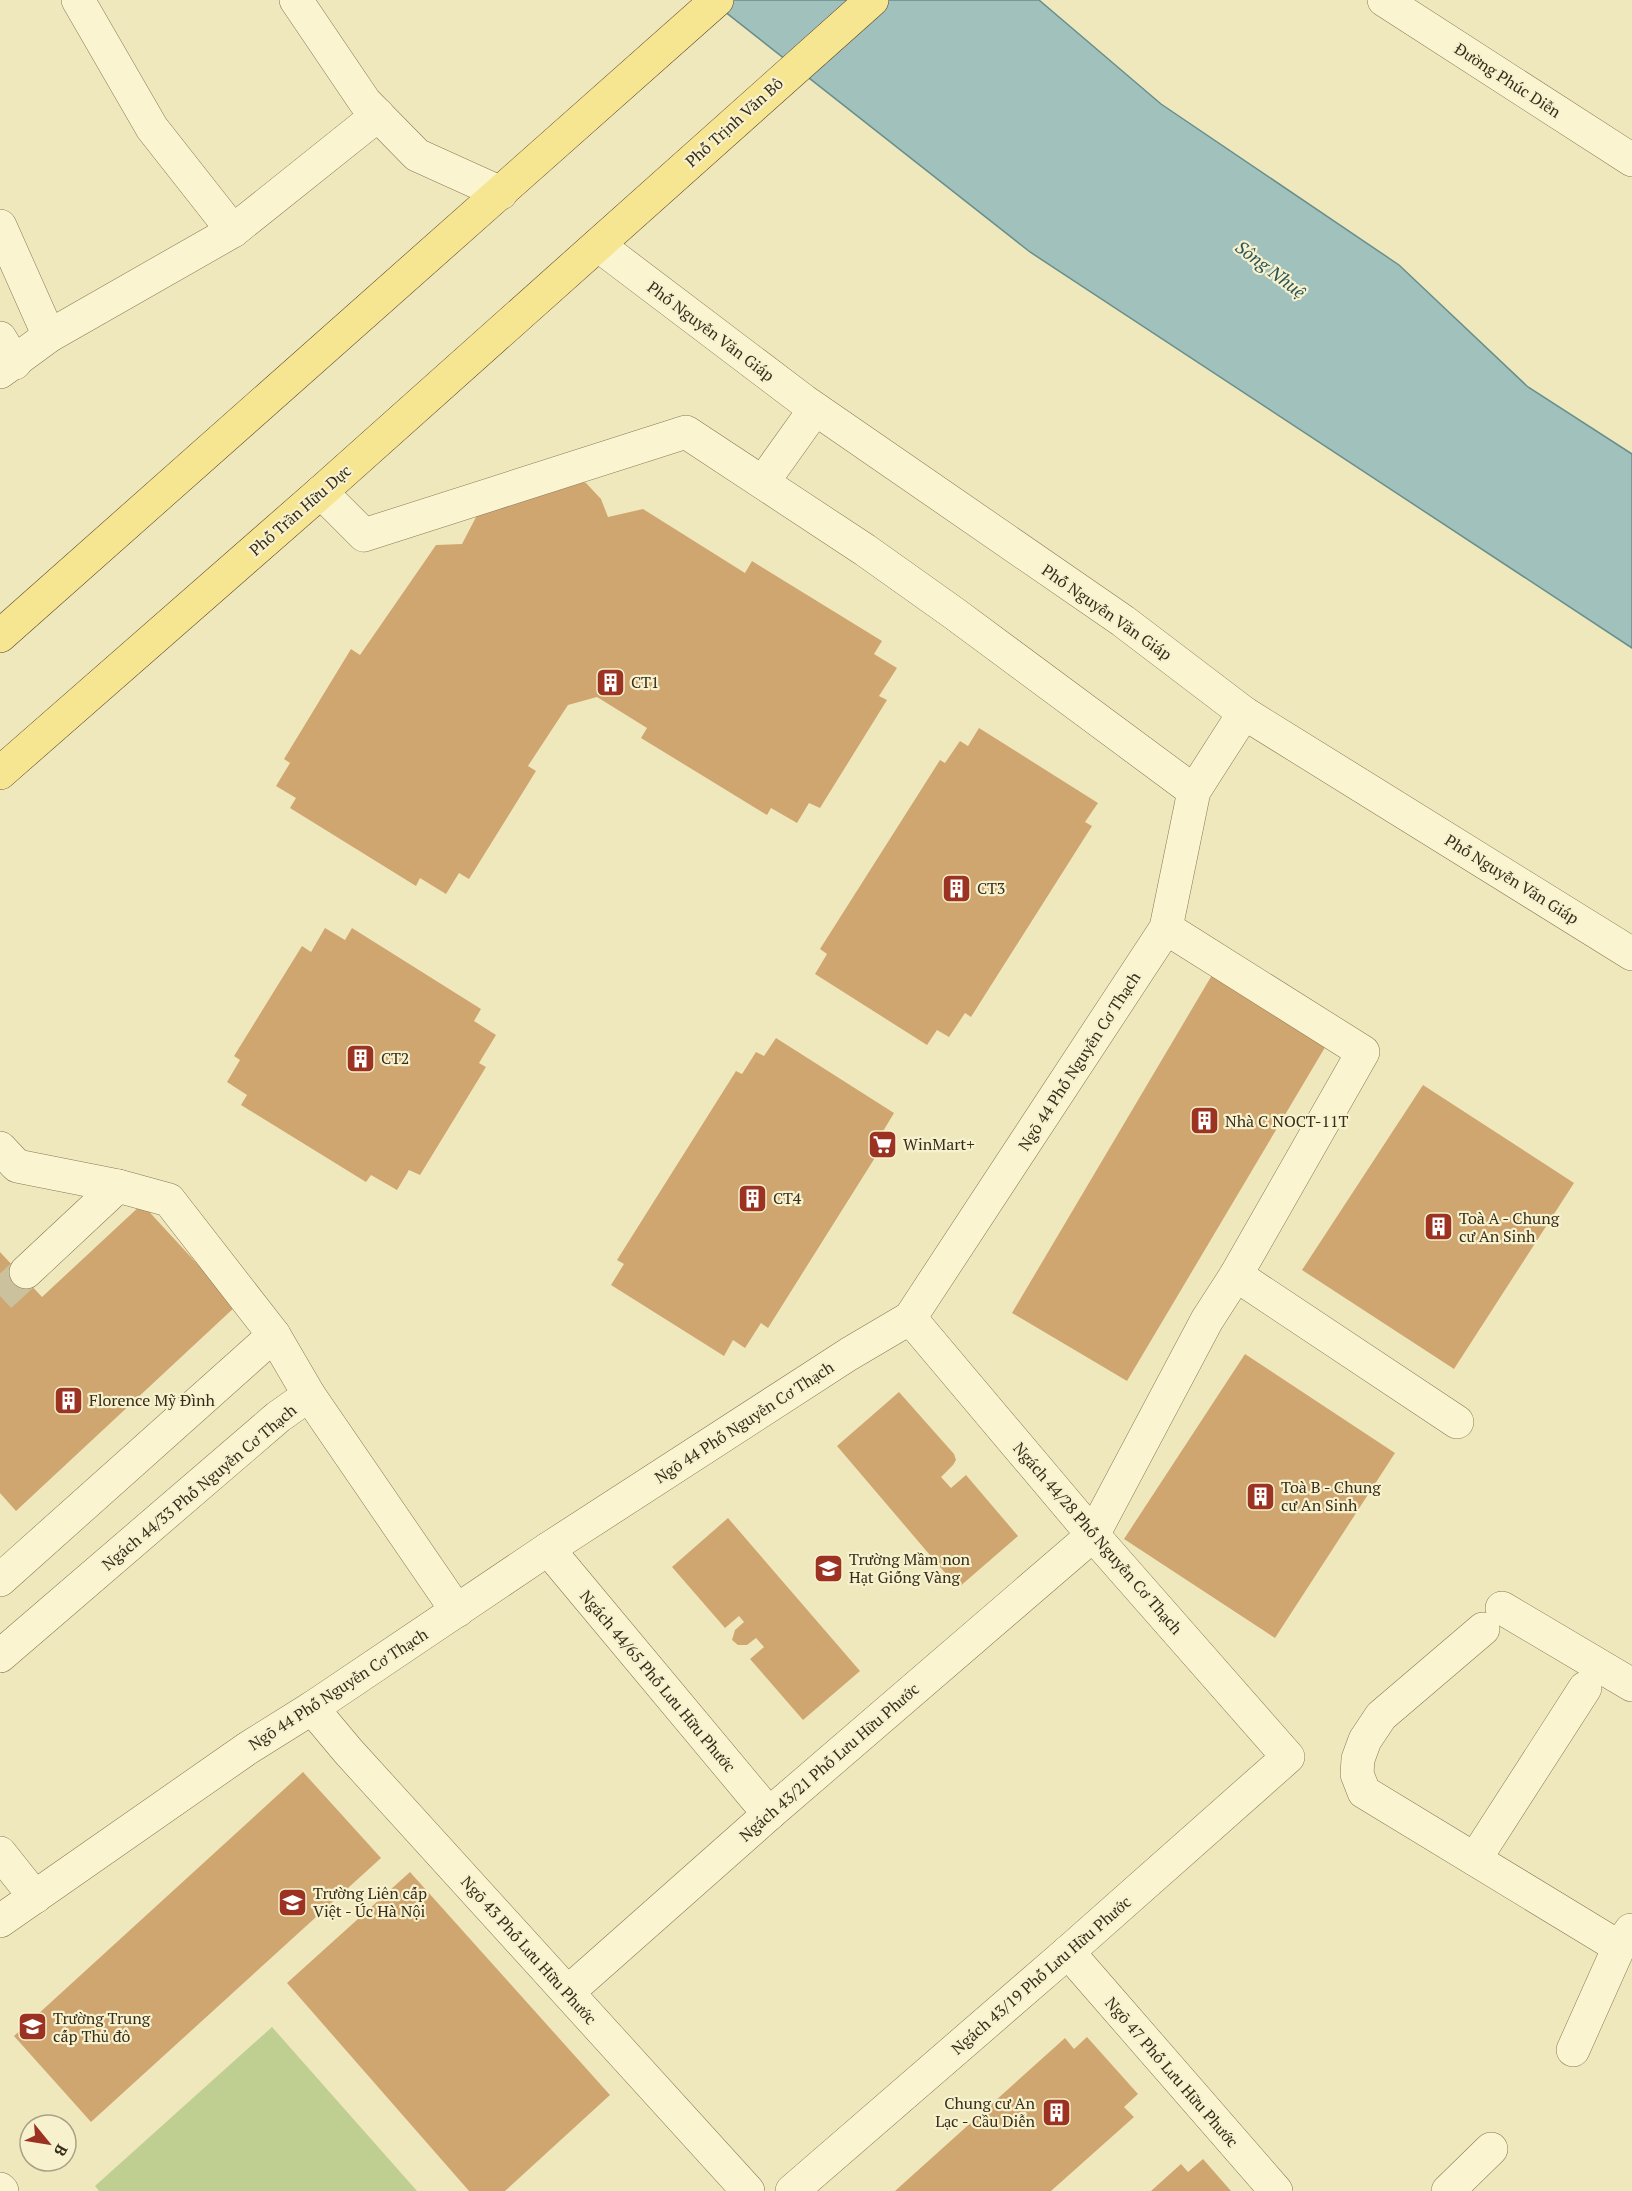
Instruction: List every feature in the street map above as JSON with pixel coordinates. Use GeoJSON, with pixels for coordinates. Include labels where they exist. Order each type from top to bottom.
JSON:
{"type":"FeatureCollection","features":[{"type":"Feature","properties":{"kind":"main road"},"geometry":{"type":"LineString","coordinates":[[0,636],[717,0]]}},
{"type":"Feature","properties":{"kind":"main road","name":"Phố Trịnh Văn Bô"},"geometry":{"type":"LineString","coordinates":[[598,245],[664,183],[872,0]]}},
{"type":"Feature","properties":{"kind":"main road","name":"Phố Trần Hữu Dực"},"geometry":{"type":"LineString","coordinates":[[0,773],[321,492],[598,245]]}},
{"type":"Feature","properties":{"kind":"street"},"geometry":{"type":"LineString","coordinates":[[78,0],[152,128],[233,231]]}},
{"type":"Feature","properties":{"kind":"street"},"geometry":{"type":"LineString","coordinates":[[296,0],[365,102],[417,155],[501,193]]}},
{"type":"Feature","properties":{"kind":"street","name":"Đường Phúc Diễn"},"geometry":{"type":"LineString","coordinates":[[1384,0],[1632,160]]}},
{"type":"Feature","properties":{"kind":"street"},"geometry":{"type":"LineString","coordinates":[[5,357],[49,336],[233,231],[378,116]]}},
{"type":"Feature","properties":{"kind":"street"},"geometry":{"type":"LineString","coordinates":[[0,225],[49,336]]}},
{"type":"Feature","properties":{"kind":"street","name":"Phố Nguyễn Văn Giáp"},"geometry":{"type":"LineString","coordinates":[[598,245],[815,409],[1123,621],[1244,712],[1632,954]]}},
{"type":"Feature","properties":{"kind":"street"},"geometry":{"type":"LineString","coordinates":[[763,482],[815,409]]}},
{"type":"Feature","properties":{"kind":"street"},"geometry":{"type":"LineString","coordinates":[[321,492],[364,535],[686,432],[865,550],[1194,791]]}},
{"type":"Feature","properties":{"kind":"street","name":"Ngõ 44 Phố Nguyễn Cơ Thạch"},"geometry":{"type":"LineString","coordinates":[[0,1921],[248,1748],[312,1708],[548,1549],[849,1354],[910,1318],[1166,928],[1194,791],[1244,712]]}},
{"type":"Feature","properties":{"kind":"street"},"geometry":{"type":"LineString","coordinates":[[1093,1535],[1207,1320],[1236,1275],[1363,1052],[1166,928]]}},
{"type":"Feature","properties":{"kind":"street"},"geometry":{"type":"LineString","coordinates":[[0,1148],[17,1166],[118,1186],[169,1200],[274,1335],[309,1395]]}},
{"type":"Feature","properties":{"kind":"street"},"geometry":{"type":"LineString","coordinates":[[26,1272],[118,1186]]}},
{"type":"Feature","properties":{"kind":"street"},"geometry":{"type":"LineString","coordinates":[[1236,1275],[1457,1422]]}},
{"type":"Feature","properties":{"kind":"street","name":"Ngách 44/28 Phố Nguyễn Cơ Thạch"},"geometry":{"type":"LineString","coordinates":[[910,1318],[1093,1535],[1288,1757]]}},
{"type":"Feature","properties":{"kind":"street"},"geometry":{"type":"LineString","coordinates":[[0,1580],[274,1335]]}},
{"type":"Feature","properties":{"kind":"street","name":"Ngách 44/33 Phố Nguyễn Cơ Thạch"},"geometry":{"type":"LineString","coordinates":[[0,1656],[278,1418],[309,1395],[457,1611]]}},
{"type":"Feature","properties":{"kind":"street","name":"Ngách 43/21 Phố Lưu Hữu Phước"},"geometry":{"type":"LineString","coordinates":[[567,1992],[769,1814],[1093,1535]]}},
{"type":"Feature","properties":{"kind":"street","name":"Ngách 44/65 Phố Lưu Hữu Phước"},"geometry":{"type":"LineString","coordinates":[[548,1549],[769,1814]]}},
{"type":"Feature","properties":{"kind":"street"},"geometry":{"type":"LineString","coordinates":[[1573,2050],[1626,1938],[1474,1859],[1364,1792],[1357,1774],[1358,1759],[1365,1740],[1381,1716],[1493,1618],[1632,1684]]}},
{"type":"Feature","properties":{"kind":"street"},"geometry":{"type":"LineString","coordinates":[[1474,1859],[1585,1688]]}},
{"type":"Feature","properties":{"kind":"street","name":"Ngõ 43 Phố Lưu Hữu Phước"},"geometry":{"type":"LineString","coordinates":[[312,1708],[356,1760],[748,2191]]}},
{"type":"Feature","properties":{"kind":"street","name":"Ngách 43/19 Phố Lưu Hữu Phước"},"geometry":{"type":"LineString","coordinates":[[792,2191],[1068,1952],[1288,1757]]}},
{"type":"Feature","properties":{"kind":"street"},"geometry":{"type":"LineString","coordinates":[[0,1853],[35,1897]]}},
{"type":"Feature","properties":{"kind":"street","name":"Ngõ 47 Phố Lưu Hữu Phước"},"geometry":{"type":"LineString","coordinates":[[1068,1952],[1276,2191]]}},
{"type":"Feature","properties":{"kind":"street"},"geometry":{"type":"LineString","coordinates":[[1448,2191],[1491,2149]]}},
{"type":"Feature","properties":{"kind":"green space"},"geometry":{"type":"Polygon","coordinates":[[[272,2027],[417,2191],[99,2191],[95,2186],[272,2027]]]}},
{"type":"Feature","properties":{"kind":"water","name":"Sông Nhuệ"},"geometry":{"type":"Polygon","coordinates":[[[710,0],[1039,0],[1161,104],[1399,265],[1528,387],[1632,454],[1632,648],[1030,252],[710,0]]]}},
{"type":"Feature","properties":{"kind":"building","name":"CT1"},"geometry":{"type":"Polygon","coordinates":[[[570,476],[586,483],[601,499],[608,517],[643,509],[745,573],[752,561],[882,641],[874,654],[897,668],[879,696],[887,700],[820,808],[809,803],[797,823],[771,808],[767,815],[641,738],[647,728],[597,697],[568,705],[528,766],[536,771],[469,879],[459,873],[446,894],[420,878],[416,886],[290,808],[296,798],[276,786],[290,763],[284,759],[351,649],[360,655],[436,545],[462,544],[487,496],[570,476]]]}},
{"type":"Feature","properties":{"kind":"building","name":"CT3"},"geometry":{"type":"Polygon","coordinates":[[[979,728],[1098,803],[1085,822],[1092,826],[971,1017],[965,1013],[949,1037],[937,1030],[927,1045],[815,974],[827,954],[820,949],[940,760],[945,763],[960,741],[968,746],[979,728]]]}},
{"type":"Feature","properties":{"kind":"building","name":"CT2"},"geometry":{"type":"Polygon","coordinates":[[[325,928],[345,940],[352,928],[481,1009],[474,1021],[496,1035],[479,1063],[486,1067],[420,1175],[409,1170],[397,1190],[371,1175],[366,1182],[241,1105],[247,1095],[227,1082],[240,1060],[234,1056],[302,946],[311,952],[325,928]]]}},
{"type":"Feature","properties":{"kind":"building","name":"Nhà C NOCT-11T"},"geometry":{"type":"Polygon","coordinates":[[[1215,970],[1330,1039],[1127,1381],[1012,1313],[1215,970]]]}},
{"type":"Feature","properties":{"kind":"building","name":"CT4"},"geometry":{"type":"Polygon","coordinates":[[[776,1038],[894,1113],[882,1133],[888,1137],[768,1328],[761,1323],[745,1348],[733,1340],[724,1356],[611,1285],[624,1264],[617,1260],[736,1071],[742,1074],[756,1052],[764,1056],[776,1038]]]}},
{"type":"Feature","properties":{"kind":"building","name":"Toà A - Chung cư An Sinh"},"geometry":{"type":"Polygon","coordinates":[[[1423,1085],[1574,1183],[1454,1369],[1302,1270],[1423,1085]]]}},
{"type":"Feature","properties":{"kind":"building","name":"Florence Mỹ Đình"},"geometry":{"type":"Polygon","coordinates":[[[142,1204],[236,1306],[16,1511],[0,1493],[0,1252],[42,1297],[142,1204]]]}},
{"type":"Feature","properties":{"kind":"building","name":"Toà B - Chung cư An Sinh"},"geometry":{"type":"Polygon","coordinates":[[[1245,1354],[1395,1453],[1275,1638],[1124,1539],[1245,1354]]]}},
{"type":"Feature","properties":{"kind":"building"},"geometry":{"type":"Polygon","coordinates":[[[899,1392],[954,1454],[956,1460],[941,1477],[951,1488],[966,1475],[1018,1536],[958,1588],[837,1446],[899,1392]]]}},
{"type":"Feature","properties":{"kind":"building"},"geometry":{"type":"Polygon","coordinates":[[[728,1518],[860,1671],[803,1720],[750,1659],[764,1647],[756,1638],[747,1645],[738,1645],[732,1640],[735,1630],[744,1622],[739,1616],[725,1628],[672,1567],[728,1518]]]}},
{"type":"Feature","properties":{"kind":"building"},"geometry":{"type":"Polygon","coordinates":[[[303,1772],[381,1858],[91,2122],[14,2036],[303,1772]]]}},
{"type":"Feature","properties":{"kind":"building"},"geometry":{"type":"Polygon","coordinates":[[[410,1872],[610,2095],[505,2191],[469,2191],[287,1983],[410,1872]]]}},
{"type":"Feature","properties":{"kind":"building","name":"Chung cư An Lạc - Cầu Diễn"},"geometry":{"type":"Polygon","coordinates":[[[1087,2037],[1138,2094],[1124,2107],[1134,2117],[1051,2191],[895,2191],[1065,2038],[1074,2049],[1087,2037]]]}},
{"type":"Feature","properties":{"kind":"building"},"geometry":{"type":"Polygon","coordinates":[[[1203,2159],[1231,2191],[1151,2191],[1181,2164],[1188,2172],[1203,2159]]]}},
{"type":"Feature","properties":{"kind":"tunnel"},"geometry":{"type":"LineString","coordinates":[[0,1296],[26,1272]]}},
{"type":"Feature","properties":{"kind":"place","name":"CT1"},"geometry":{"type":"Point","coordinates":[610,682]}},
{"type":"Feature","properties":{"kind":"place","name":"CT3"},"geometry":{"type":"Point","coordinates":[956,888]}},
{"type":"Feature","properties":{"kind":"place","name":"CT2"},"geometry":{"type":"Point","coordinates":[360,1058]}},
{"type":"Feature","properties":{"kind":"place","name":"Nhà C NOCT-11T"},"geometry":{"type":"Point","coordinates":[1204,1121]}},
{"type":"Feature","properties":{"kind":"place","name":"WinMart+"},"geometry":{"type":"Point","coordinates":[882,1144]}},
{"type":"Feature","properties":{"kind":"place","name":"CT4"},"geometry":{"type":"Point","coordinates":[752,1198]}},
{"type":"Feature","properties":{"kind":"place","name":"Toà A - Chung cư An Sinh"},"geometry":{"type":"Point","coordinates":[1438,1227]}},
{"type":"Feature","properties":{"kind":"place","name":"Florence Mỹ Đình"},"geometry":{"type":"Point","coordinates":[68,1400]}},
{"type":"Feature","properties":{"kind":"place","name":"Toà B - Chung cư An Sinh"},"geometry":{"type":"Point","coordinates":[1260,1496]}},
{"type":"Feature","properties":{"kind":"place","name":"Trường Mầm non Hạt Giống Vàng"},"geometry":{"type":"Point","coordinates":[828,1568]}},
{"type":"Feature","properties":{"kind":"place","name":"Trường Liên cấp Việt - Úc Hà Nội"},"geometry":{"type":"Point","coordinates":[292,1902]}},
{"type":"Feature","properties":{"kind":"place","name":"Trường Trung cấp Thủ đô"},"geometry":{"type":"Point","coordinates":[32,2027]}},
{"type":"Feature","properties":{"kind":"place","name":"Chung cư An Lạc - Cầu Diễn"},"geometry":{"type":"Point","coordinates":[1056,2112]}}]}
